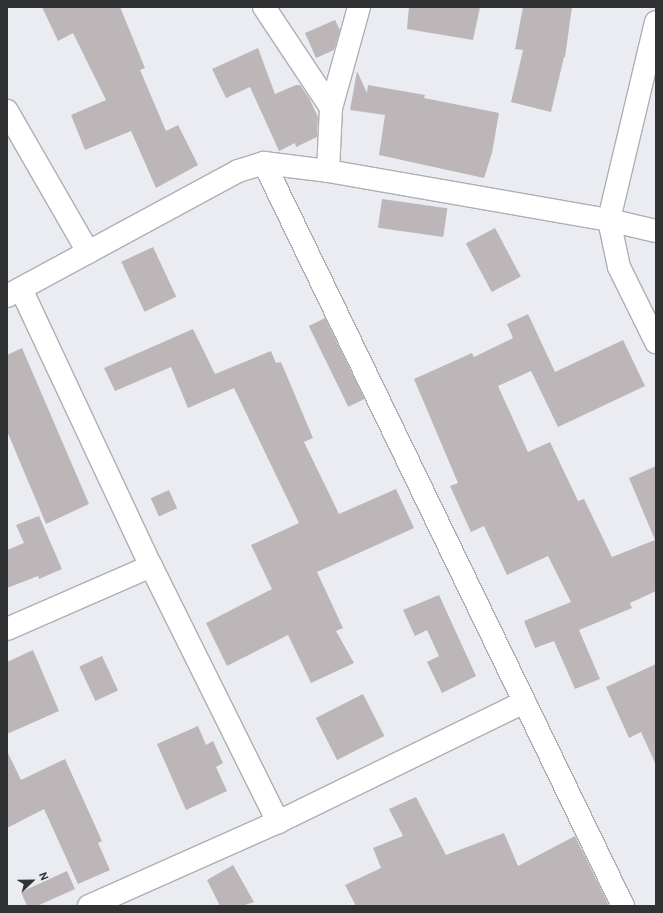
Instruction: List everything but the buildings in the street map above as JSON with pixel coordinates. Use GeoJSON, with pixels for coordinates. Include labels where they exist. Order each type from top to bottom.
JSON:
{"type":"FeatureCollection","features":[{"type":"Feature","properties":{"kind":"street"},"geometry":{"type":"LineString","coordinates":[[264,7],[331,108]]}},
{"type":"Feature","properties":{"kind":"street"},"geometry":{"type":"LineString","coordinates":[[328,171],[331,108],[359,7]]}},
{"type":"Feature","properties":{"kind":"street"},"geometry":{"type":"LineString","coordinates":[[656,22],[609,220],[619,267],[656,342]]}},
{"type":"Feature","properties":{"kind":"street"},"geometry":{"type":"LineString","coordinates":[[7,111],[88,252]]}},
{"type":"Feature","properties":{"kind":"street"},"geometry":{"type":"LineString","coordinates":[[278,822],[14,292],[238,171],[264,163],[328,171],[609,220],[656,231]]}},
{"type":"Feature","properties":{"kind":"street"},"geometry":{"type":"LineString","coordinates":[[264,163],[622,906]]}},
{"type":"Feature","properties":{"kind":"street"},"geometry":{"type":"LineString","coordinates":[[7,629],[151,566]]}},
{"type":"Feature","properties":{"kind":"street"},"geometry":{"type":"LineString","coordinates":[[89,906],[278,822],[524,702]]}}]}
